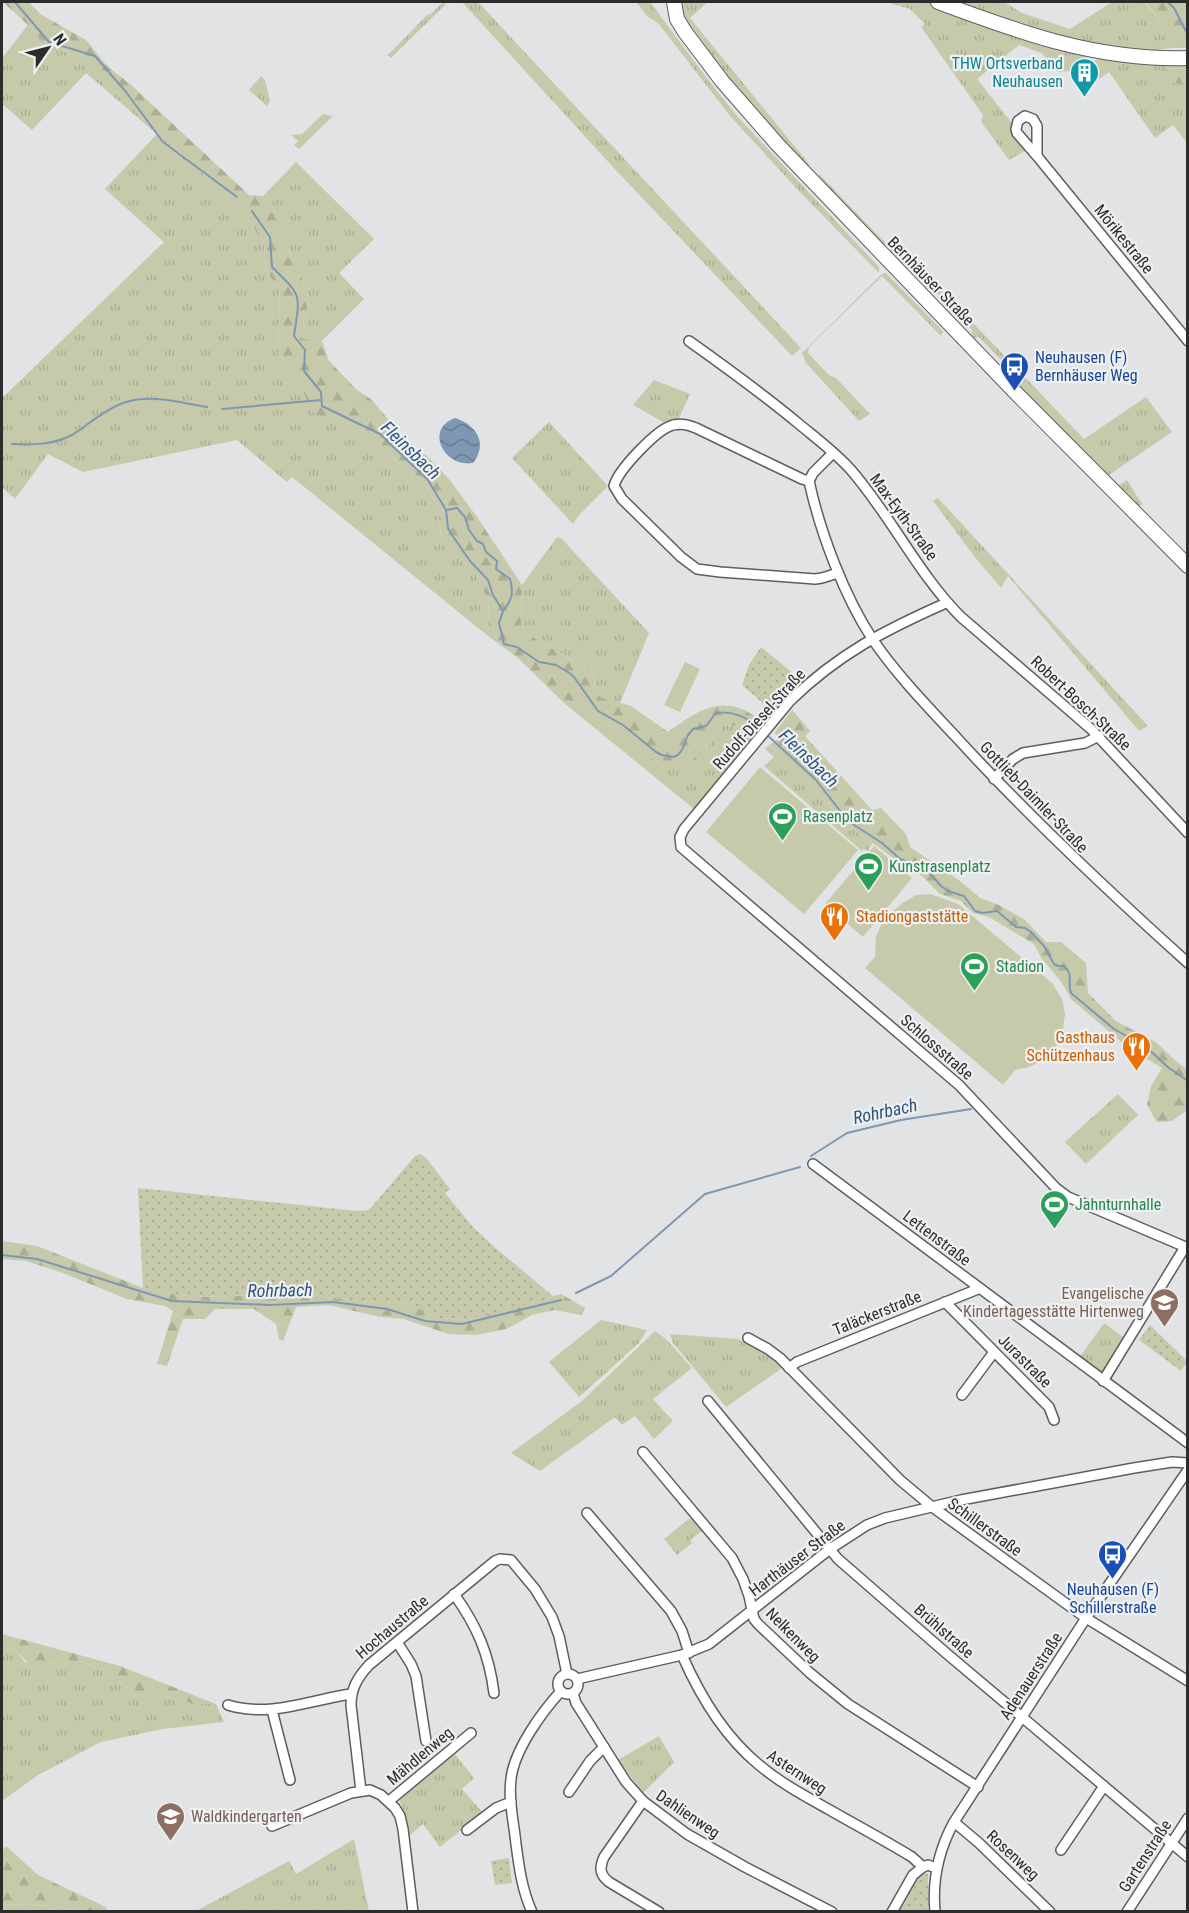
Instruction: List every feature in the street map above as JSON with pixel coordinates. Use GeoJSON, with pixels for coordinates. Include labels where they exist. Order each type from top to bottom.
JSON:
{"type":"FeatureCollection","features":[{"type":"Feature","properties":{"kind":"street","name":"Bernhäuser Straße"},"geometry":{"type":"LineString","coordinates":[[674,2],[677,19],[685,32],[778,146],[1006,383],[1188,566]]}},
{"type":"Feature","properties":{"kind":"street"},"geometry":{"type":"LineString","coordinates":[[938,2],[1022,33],[1065,45],[1124,56],[1187,58]]}},
{"type":"Feature","properties":{"kind":"street","name":"Mörikestraße"},"geometry":{"type":"LineString","coordinates":[[1036,156],[1188,341]]}},
{"type":"Feature","properties":{"kind":"street","name":"Max-Eyth-Straße"},"geometry":{"type":"LineString","coordinates":[[689,341],[766,397],[850,470],[875,501],[946,603]]}},
{"type":"Feature","properties":{"kind":"street"},"geometry":{"type":"LineString","coordinates":[[833,453],[813,473],[809,481],[802,480],[682,423],[671,425],[656,435],[621,471],[614,486],[622,499],[681,557],[697,569],[815,579],[838,573]]}},
{"type":"Feature","properties":{"kind":"street","name":"Gottlieb-Daimler-Straße"},"geometry":{"type":"LineString","coordinates":[[809,481],[838,573],[872,639],[899,673],[994,779],[1087,871],[1188,963]]}},
{"type":"Feature","properties":{"kind":"street","name":"Rudolf-Diesel-Straße"},"geometry":{"type":"LineString","coordinates":[[680,843],[684,829],[790,701],[825,669],[899,624],[946,603]]}},
{"type":"Feature","properties":{"kind":"street","name":"Robert-Bosch-Straße"},"geometry":{"type":"LineString","coordinates":[[946,603],[1099,736],[1188,833]]}},
{"type":"Feature","properties":{"kind":"street"},"geometry":{"type":"LineString","coordinates":[[994,779],[1013,759],[1023,753],[1085,743],[1099,736]]}},
{"type":"Feature","properties":{"kind":"street","name":"Schlossstraße"},"geometry":{"type":"LineString","coordinates":[[680,843],[683,850],[691,857],[959,1085],[1056,1188],[1068,1197],[1186,1248]]}},
{"type":"Feature","properties":{"kind":"street","name":"Lettenstraße"},"geometry":{"type":"LineString","coordinates":[[813,1164],[1188,1443]]}},
{"type":"Feature","properties":{"kind":"street"},"geometry":{"type":"LineString","coordinates":[[1103,1381],[1186,1248]]}},
{"type":"Feature","properties":{"kind":"street","name":"Taläckerstraße"},"geometry":{"type":"LineString","coordinates":[[789,1368],[797,1362],[978,1288]]}},
{"type":"Feature","properties":{"kind":"street","name":"Jurastraße"},"geometry":{"type":"LineString","coordinates":[[945,1302],[1049,1407],[1054,1420]]}},
{"type":"Feature","properties":{"kind":"street","name":"Schillerstraße"},"geometry":{"type":"LineString","coordinates":[[748,1338],[768,1349],[789,1368],[900,1480],[931,1506],[1086,1618],[1188,1681]]}},
{"type":"Feature","properties":{"kind":"street"},"geometry":{"type":"LineString","coordinates":[[962,1395],[994,1352]]}},
{"type":"Feature","properties":{"kind":"street","name":"Brühlstraße"},"geometry":{"type":"LineString","coordinates":[[708,1401],[838,1559],[1188,1857]]}},
{"type":"Feature","properties":{"kind":"street","name":"Nelkenweg"},"geometry":{"type":"LineString","coordinates":[[643,1452],[732,1558],[743,1579],[754,1618],[758,1624],[810,1673],[848,1704],[978,1787]]}},
{"type":"Feature","properties":{"kind":"street","name":"Harthäuser Straße"},"geometry":{"type":"LineString","coordinates":[[578,1679],[685,1654],[715,1640],[830,1549],[867,1526],[885,1518],[931,1506],[1134,1468],[1172,1462],[1188,1463]]}},
{"type":"Feature","properties":{"kind":"street","name":"Adenauerstraße"},"geometry":{"type":"LineString","coordinates":[[935,1911],[936,1868],[945,1839],[954,1822],[1086,1618],[1188,1470]]}},
{"type":"Feature","properties":{"kind":"street","name":"Asternweg"},"geometry":{"type":"LineString","coordinates":[[587,1513],[671,1611],[682,1631],[685,1654],[700,1694],[715,1718],[737,1744],[757,1764],[778,1780],[912,1857],[923,1866],[936,1868]]}},
{"type":"Feature","properties":{"kind":"street","name":"Hochaustraße"},"geometry":{"type":"LineString","coordinates":[[351,1694],[361,1674],[369,1665],[500,1559],[512,1560],[535,1589],[552,1617],[559,1636],[567,1674]]}},
{"type":"Feature","properties":{"kind":"street"},"geometry":{"type":"LineString","coordinates":[[454,1594],[467,1612],[484,1646],[494,1693]]}},
{"type":"Feature","properties":{"kind":"street","name":"Mähdlenweg"},"geometry":{"type":"LineString","coordinates":[[397,1642],[416,1676],[426,1741]]}},
{"type":"Feature","properties":{"kind":"street"},"geometry":{"type":"LineString","coordinates":[[532,1911],[522,1885],[510,1779],[518,1754],[540,1718],[561,1691],[559,1680],[567,1674],[578,1679],[578,1687],[573,1693],[561,1691]]}},
{"type":"Feature","properties":{"kind":"street","name":"Dahlienweg"},"geometry":{"type":"LineString","coordinates":[[573,1693],[576,1703],[626,1782],[643,1801],[687,1834],[745,1867],[832,1911]]}},
{"type":"Feature","properties":{"kind":"street"},"geometry":{"type":"LineString","coordinates":[[228,1705],[250,1710],[272,1710],[351,1694],[352,1722],[361,1791]]}},
{"type":"Feature","properties":{"kind":"street"},"geometry":{"type":"LineString","coordinates":[[272,1710],[290,1780]]}},
{"type":"Feature","properties":{"kind":"street","name":"Mähdlenweg"},"geometry":{"type":"LineString","coordinates":[[389,1801],[471,1733]]}},
{"type":"Feature","properties":{"kind":"street"},"geometry":{"type":"LineString","coordinates":[[569,1792],[590,1761],[604,1747]]}},
{"type":"Feature","properties":{"kind":"street"},"geometry":{"type":"LineString","coordinates":[[1060,1850],[1104,1786]]}},
{"type":"Feature","properties":{"kind":"street"},"geometry":{"type":"LineString","coordinates":[[272,1826],[351,1793],[370,1790],[389,1801],[400,1816],[403,1829],[413,1911]]}},
{"type":"Feature","properties":{"kind":"street"},"geometry":{"type":"LineString","coordinates":[[643,1801],[604,1857],[600,1871],[603,1878],[659,1911]]}},
{"type":"Feature","properties":{"kind":"street"},"geometry":{"type":"LineString","coordinates":[[467,1830],[496,1808],[511,1802]]}},
{"type":"Feature","properties":{"kind":"street","name":"Gartenstraße"},"geometry":{"type":"LineString","coordinates":[[1127,1911],[1188,1818]]}},
{"type":"Feature","properties":{"kind":"street","name":"Rosenweg"},"geometry":{"type":"LineString","coordinates":[[954,1822],[1050,1911]]}},
{"type":"Feature","properties":{"kind":"street"},"geometry":{"type":"LineString","coordinates":[[892,1911],[913,1875],[923,1866]]}},
{"type":"Feature","properties":{"kind":"green space"},"geometry":{"type":"Polygon","coordinates":[[[3,2],[29,2],[40,14],[86,40],[107,66],[130,84],[249,195],[263,196],[283,220],[282,240],[298,266],[309,301],[302,339],[322,341],[329,361],[357,390],[371,399],[417,453],[426,455],[449,479],[522,585],[521,625],[526,633],[593,670],[595,688],[601,698],[631,706],[668,732],[701,711],[729,706],[742,709],[764,722],[752,739],[740,726],[723,725],[706,748],[685,766],[663,766],[635,748],[581,700],[564,703],[517,657],[488,636],[489,602],[476,575],[441,537],[438,507],[425,483],[384,451],[366,432],[314,414],[297,380],[278,352],[280,290],[266,271],[264,242],[237,205],[101,80],[86,59],[47,46],[3,2]]]}},
{"type":"Feature","properties":{"kind":"green space"},"geometry":{"type":"Polygon","coordinates":[[[443,2],[446,4],[391,58],[388,55],[443,2]]]}},
{"type":"Feature","properties":{"kind":"green space"},"geometry":{"type":"Polygon","coordinates":[[[462,2],[478,2],[801,348],[792,356],[612,166],[462,2]]]}},
{"type":"Feature","properties":{"kind":"green space"},"geometry":{"type":"Polygon","coordinates":[[[636,2],[650,2],[738,117],[879,267],[879,273],[731,117],[658,23],[648,17],[636,2]]]}},
{"type":"Feature","properties":{"kind":"green space"},"geometry":{"type":"Polygon","coordinates":[[[681,2],[708,2],[690,18],[810,165],[804,164],[734,86],[686,24],[681,2]]]}},
{"type":"Feature","properties":{"kind":"green space"},"geometry":{"type":"Polygon","coordinates":[[[885,2],[929,2],[1016,33],[1086,54],[1084,64],[1071,71],[1058,72],[1042,53],[1019,45],[977,79],[1011,122],[1011,134],[1025,151],[1009,160],[982,123],[983,115],[921,27],[925,24],[910,9],[885,2]]]}},
{"type":"Feature","properties":{"kind":"green space"},"geometry":{"type":"Polygon","coordinates":[[[957,2],[1004,2],[1022,13],[1070,29],[1112,2],[1144,2],[1165,25],[1171,48],[1144,51],[1121,50],[1073,41],[957,2]]]}},
{"type":"Feature","properties":{"kind":"green space"},"geometry":{"type":"Polygon","coordinates":[[[1145,2],[1187,2],[1187,48],[1171,48],[1165,25],[1145,2]]]}},
{"type":"Feature","properties":{"kind":"green space"},"geometry":{"type":"Polygon","coordinates":[[[28,25],[47,46],[86,59],[101,80],[237,205],[264,242],[266,271],[280,290],[278,352],[297,380],[314,413],[366,432],[384,451],[425,483],[438,507],[441,537],[476,575],[489,602],[488,636],[292,477],[287,482],[237,440],[83,472],[48,454],[15,499],[2,487],[2,398],[164,242],[105,189],[157,134],[86,73],[32,130],[2,104],[2,58],[28,25]]]}},
{"type":"Feature","properties":{"kind":"green space"},"geometry":{"type":"Polygon","coordinates":[[[1100,57],[1187,62],[1187,68],[1166,69],[1168,81],[1187,86],[1187,143],[1173,125],[1155,138],[1109,72],[1099,79],[1089,65],[1100,57]]]}},
{"type":"Feature","properties":{"kind":"green space"},"geometry":{"type":"Polygon","coordinates":[[[1187,68],[1187,86],[1168,81],[1165,69],[1187,68]]]}},
{"type":"Feature","properties":{"kind":"green space"},"geometry":{"type":"Polygon","coordinates":[[[261,76],[265,80],[270,101],[267,106],[249,90],[261,76]]]}},
{"type":"Feature","properties":{"kind":"green space"},"geometry":{"type":"Polygon","coordinates":[[[323,114],[333,116],[299,149],[294,145],[298,141],[291,135],[302,134],[323,114]]]}},
{"type":"Feature","properties":{"kind":"green space"},"geometry":{"type":"Polygon","coordinates":[[[296,162],[374,239],[339,273],[364,299],[322,341],[302,339],[309,301],[298,266],[282,240],[282,220],[263,196],[296,162]]]}},
{"type":"Feature","properties":{"kind":"green space"},"geometry":{"type":"Polygon","coordinates":[[[819,174],[902,260],[906,257],[917,268],[912,271],[904,268],[820,181],[819,174]]]}},
{"type":"Feature","properties":{"kind":"green space"},"geometry":{"type":"Polygon","coordinates":[[[883,273],[886,273],[943,331],[941,336],[882,276],[809,347],[808,353],[829,375],[836,378],[870,414],[859,421],[806,363],[802,353],[883,273]]]}},
{"type":"Feature","properties":{"kind":"green space"},"geometry":{"type":"Polygon","coordinates":[[[932,280],[1084,439],[1146,397],[1172,432],[1109,475],[1119,485],[1127,480],[1142,504],[1137,509],[1014,382],[1015,380],[1003,368],[1004,363],[979,337],[974,338],[972,330],[932,288],[925,285],[932,280]]]}},
{"type":"Feature","properties":{"kind":"green space"},"geometry":{"type":"Polygon","coordinates":[[[654,380],[690,394],[679,418],[663,422],[633,405],[654,380]]]}},
{"type":"Feature","properties":{"kind":"green space"},"geometry":{"type":"Polygon","coordinates":[[[549,422],[608,486],[573,524],[512,458],[549,422]]]}},
{"type":"Feature","properties":{"kind":"green space"},"geometry":{"type":"Polygon","coordinates":[[[938,498],[1148,726],[1139,731],[1008,576],[1001,588],[933,501],[938,498]]]}},
{"type":"Feature","properties":{"kind":"green space"},"geometry":{"type":"Polygon","coordinates":[[[557,537],[562,539],[649,633],[620,703],[601,699],[595,688],[593,670],[526,633],[521,625],[522,585],[557,537]]]}},
{"type":"Feature","properties":{"kind":"green space"},"geometry":{"type":"Polygon","coordinates":[[[761,647],[801,680],[792,688],[774,713],[742,685],[749,665],[761,647]]]}},
{"type":"Feature","properties":{"kind":"green space"},"geometry":{"type":"Polygon","coordinates":[[[685,662],[700,669],[680,712],[664,705],[685,662]]]}},
{"type":"Feature","properties":{"kind":"green space"},"geometry":{"type":"Polygon","coordinates":[[[581,700],[635,748],[663,766],[706,748],[723,725],[740,726],[752,739],[694,809],[564,703],[581,700]]]}},
{"type":"Feature","properties":{"kind":"green space"},"geometry":{"type":"Polygon","coordinates":[[[792,710],[800,719],[790,732],[777,740],[775,732],[792,710]]]}},
{"type":"Feature","properties":{"kind":"green space"},"geometry":{"type":"Polygon","coordinates":[[[800,719],[810,731],[805,736],[872,810],[881,808],[906,834],[910,847],[960,881],[980,898],[999,905],[1024,919],[1046,942],[1061,942],[1086,963],[1088,993],[1116,1021],[1157,1043],[1187,1069],[1187,1110],[1172,1121],[1157,1122],[1147,1105],[1151,1086],[1162,1068],[1138,1056],[1071,999],[1034,944],[989,917],[973,913],[961,901],[940,894],[921,875],[844,823],[805,777],[769,745],[790,732],[800,719]]]}},
{"type":"Feature","properties":{"kind":"green space"},"geometry":{"type":"Polygon","coordinates":[[[769,745],[805,777],[844,823],[872,843],[868,851],[863,849],[862,851],[764,766],[774,757],[765,749],[769,745]]]}},
{"type":"Feature","properties":{"kind":"green space","name":"Rasenplatz"},"geometry":{"type":"Polygon","coordinates":[[[760,767],[858,850],[804,914],[706,832],[760,767]]]}},
{"type":"Feature","properties":{"kind":"green space","name":"Kunstrasenplatz"},"geometry":{"type":"Polygon","coordinates":[[[874,846],[912,878],[863,937],[825,904],[874,846]]]}},
{"type":"Feature","properties":{"kind":"green space","name":"Stadion"},"geometry":{"type":"Polygon","coordinates":[[[930,894],[958,904],[1052,983],[1062,999],[1065,1014],[1062,1036],[1054,1050],[1042,1061],[1015,1070],[1003,1085],[865,968],[875,957],[876,937],[884,918],[916,895],[930,894]]]}},
{"type":"Feature","properties":{"kind":"green space"},"geometry":{"type":"Polygon","coordinates":[[[1118,1094],[1138,1115],[1086,1164],[1065,1142],[1118,1094]]]}},
{"type":"Feature","properties":{"kind":"green space"},"geometry":{"type":"Polygon","coordinates":[[[420,1154],[426,1158],[450,1189],[445,1193],[473,1227],[554,1297],[469,1319],[435,1318],[410,1303],[357,1301],[305,1294],[193,1297],[143,1288],[138,1188],[357,1211],[369,1210],[415,1156],[420,1154]]]}},
{"type":"Feature","properties":{"kind":"green space"},"geometry":{"type":"Polygon","coordinates":[[[2,1241],[37,1246],[143,1288],[193,1297],[305,1294],[357,1301],[410,1303],[435,1318],[469,1319],[561,1294],[585,1308],[581,1315],[554,1310],[532,1315],[506,1329],[476,1335],[448,1334],[404,1319],[380,1317],[329,1305],[296,1307],[283,1341],[279,1339],[276,1324],[254,1309],[215,1309],[205,1319],[183,1319],[167,1366],[157,1364],[173,1311],[165,1306],[127,1299],[26,1261],[2,1259],[2,1241]]]}},
{"type":"Feature","properties":{"kind":"green space"},"geometry":{"type":"Polygon","coordinates":[[[601,1320],[647,1330],[639,1343],[579,1397],[549,1362],[601,1320]]]}},
{"type":"Feature","properties":{"kind":"green space"},"geometry":{"type":"Polygon","coordinates":[[[1104,1323],[1126,1339],[1102,1374],[1079,1358],[1104,1323]]]}},
{"type":"Feature","properties":{"kind":"green space"},"geometry":{"type":"Polygon","coordinates":[[[1150,1325],[1187,1361],[1181,1371],[1139,1340],[1150,1325]]]}},
{"type":"Feature","properties":{"kind":"green space"},"geometry":{"type":"Polygon","coordinates":[[[655,1331],[666,1339],[692,1368],[653,1399],[673,1421],[654,1439],[635,1416],[622,1425],[615,1417],[540,1471],[511,1453],[582,1401],[655,1331]]]}},
{"type":"Feature","properties":{"kind":"green space"},"geometry":{"type":"Polygon","coordinates":[[[670,1334],[738,1339],[768,1355],[782,1368],[726,1407],[673,1343],[670,1334]]]}},
{"type":"Feature","properties":{"kind":"green space"},"geometry":{"type":"Polygon","coordinates":[[[690,1518],[702,1531],[690,1540],[692,1543],[677,1555],[664,1539],[690,1518]]]}},
{"type":"Feature","properties":{"kind":"green space"},"geometry":{"type":"Polygon","coordinates":[[[2,1634],[120,1666],[216,1704],[192,1704],[177,1697],[157,1698],[135,1694],[102,1669],[79,1661],[31,1666],[16,1651],[2,1646],[2,1634]]]}},
{"type":"Feature","properties":{"kind":"green space"},"geometry":{"type":"Polygon","coordinates":[[[2,1646],[16,1651],[25,1662],[44,1665],[62,1661],[79,1661],[102,1669],[135,1694],[157,1698],[177,1697],[192,1704],[216,1704],[224,1722],[163,1729],[101,1742],[38,1775],[2,1801],[2,1646]]]}},
{"type":"Feature","properties":{"kind":"green space"},"geometry":{"type":"Polygon","coordinates":[[[659,1736],[674,1762],[643,1793],[618,1760],[659,1736]]]}},
{"type":"Feature","properties":{"kind":"green space"},"geometry":{"type":"Polygon","coordinates":[[[453,1752],[474,1778],[462,1789],[483,1813],[440,1847],[423,1824],[408,1837],[404,1811],[398,1798],[453,1752]]]}},
{"type":"Feature","properties":{"kind":"green space"},"geometry":{"type":"Polygon","coordinates":[[[354,1839],[369,1911],[196,1911],[289,1861],[296,1874],[354,1839]]]}},
{"type":"Feature","properties":{"kind":"green space"},"geometry":{"type":"Polygon","coordinates":[[[6,1846],[38,1875],[106,1907],[107,1911],[77,1911],[57,1906],[2,1904],[2,1851],[6,1846]]]}},
{"type":"Feature","properties":{"kind":"green space"},"geometry":{"type":"Polygon","coordinates":[[[509,1858],[512,1883],[495,1885],[491,1861],[509,1858]]]}},
{"type":"Feature","properties":{"kind":"green space"},"geometry":{"type":"Polygon","coordinates":[[[920,1873],[928,1874],[928,1911],[898,1912],[920,1873]]]}},
{"type":"Feature","properties":{"kind":"green space"},"geometry":{"type":"Polygon","coordinates":[[[2,1904],[57,1906],[77,1911],[2,1911],[2,1904]]]}},
{"type":"Feature","properties":{"kind":"water"},"geometry":{"type":"Polygon","coordinates":[[[455,418],[469,425],[478,436],[480,449],[473,463],[454,460],[446,454],[442,446],[439,438],[441,430],[446,423],[455,418]]]}},
{"type":"Feature","properties":{"kind":"waterway","name":"Fleinsbach"},"geometry":{"type":"LineString","coordinates":[[15,2],[49,42],[95,56],[126,92],[163,142],[237,197]]}},
{"type":"Feature","properties":{"kind":"waterway"},"geometry":{"type":"LineString","coordinates":[[1168,2],[1174,8],[1188,35]]}},
{"type":"Feature","properties":{"kind":"waterway","name":"Fleinsbach"},"geometry":{"type":"LineString","coordinates":[[252,211],[270,237],[272,267],[297,297],[294,336],[305,350],[304,371],[321,392],[322,406],[380,434],[428,480],[446,510],[448,528],[452,535],[470,561],[488,580],[493,595],[503,611],[499,623],[504,644],[517,647],[539,662],[556,665],[568,672],[598,711],[623,725],[662,755],[673,757],[678,755],[693,729],[706,726],[716,713],[723,712],[740,716],[762,730]]}},
{"type":"Feature","properties":{"kind":"waterway"},"geometry":{"type":"LineString","coordinates":[[12,444],[43,444],[58,441],[72,435],[109,409],[133,400],[155,399],[207,407]]}},
{"type":"Feature","properties":{"kind":"waterway"},"geometry":{"type":"LineString","coordinates":[[222,409],[321,400]]}},
{"type":"Feature","properties":{"kind":"waterway","name":"Fleinsbach"},"geometry":{"type":"LineString","coordinates":[[446,510],[457,508],[465,517],[469,530],[477,541],[483,544],[486,552],[497,561],[496,569],[510,579],[511,596],[503,611]]}},
{"type":"Feature","properties":{"kind":"waterway","name":"Fleinsbach"},"geometry":{"type":"LineString","coordinates":[[766,734],[816,780],[848,821],[882,843],[900,859],[928,871],[948,891],[964,896],[975,911],[983,913],[997,911],[1016,927],[1025,928],[1031,932],[1044,946],[1054,964],[1067,969],[1070,975],[1071,993],[1114,1029],[1146,1047],[1169,1068],[1188,1081]]}},
{"type":"Feature","properties":{"kind":"waterway","name":"Rohrbach"},"geometry":{"type":"LineString","coordinates":[[811,1156],[847,1133],[901,1120],[971,1109]]}},
{"type":"Feature","properties":{"kind":"waterway","name":"Rohrbach"},"geometry":{"type":"LineString","coordinates":[[576,1293],[611,1276],[705,1194],[800,1167]]}},
{"type":"Feature","properties":{"kind":"waterway","name":"Rohrbach"},"geometry":{"type":"LineString","coordinates":[[2,1255],[37,1259],[172,1301],[270,1305],[333,1302],[387,1309],[425,1321],[462,1324],[561,1300]]}},
{"type":"Feature","properties":{"kind":"place","name":"THW Ortsverband Neuhausen"},"geometry":{"type":"Point","coordinates":[1084,98]}},
{"type":"Feature","properties":{"kind":"place","name":"Neuhausen (F) Bernhäuser Weg"},"geometry":{"type":"Point","coordinates":[1014,392]}},
{"type":"Feature","properties":{"kind":"place","name":"Rasenplatz"},"geometry":{"type":"Point","coordinates":[782,842]}},
{"type":"Feature","properties":{"kind":"place","name":"Kunstrasenplatz"},"geometry":{"type":"Point","coordinates":[868,892]}},
{"type":"Feature","properties":{"kind":"place","name":"Stadiongaststätte"},"geometry":{"type":"Point","coordinates":[835,942]}},
{"type":"Feature","properties":{"kind":"place","name":"Stadion"},"geometry":{"type":"Point","coordinates":[975,992]}},
{"type":"Feature","properties":{"kind":"place","name":"Gasthaus Schützenhaus"},"geometry":{"type":"Point","coordinates":[1136,1072]}},
{"type":"Feature","properties":{"kind":"place","name":"Jahnturnhalle"},"geometry":{"type":"Point","coordinates":[1054,1230]}},
{"type":"Feature","properties":{"kind":"place","name":"Evangelische Kindertagesstätte Hirtenweg"},"geometry":{"type":"Point","coordinates":[1165,1328]}},
{"type":"Feature","properties":{"kind":"place","name":"Neuhausen (F) Schillerstraße"},"geometry":{"type":"Point","coordinates":[1113,1580]}},
{"type":"Feature","properties":{"kind":"place","name":"Waldkindergarten"},"geometry":{"type":"Point","coordinates":[170,1842]}}]}
